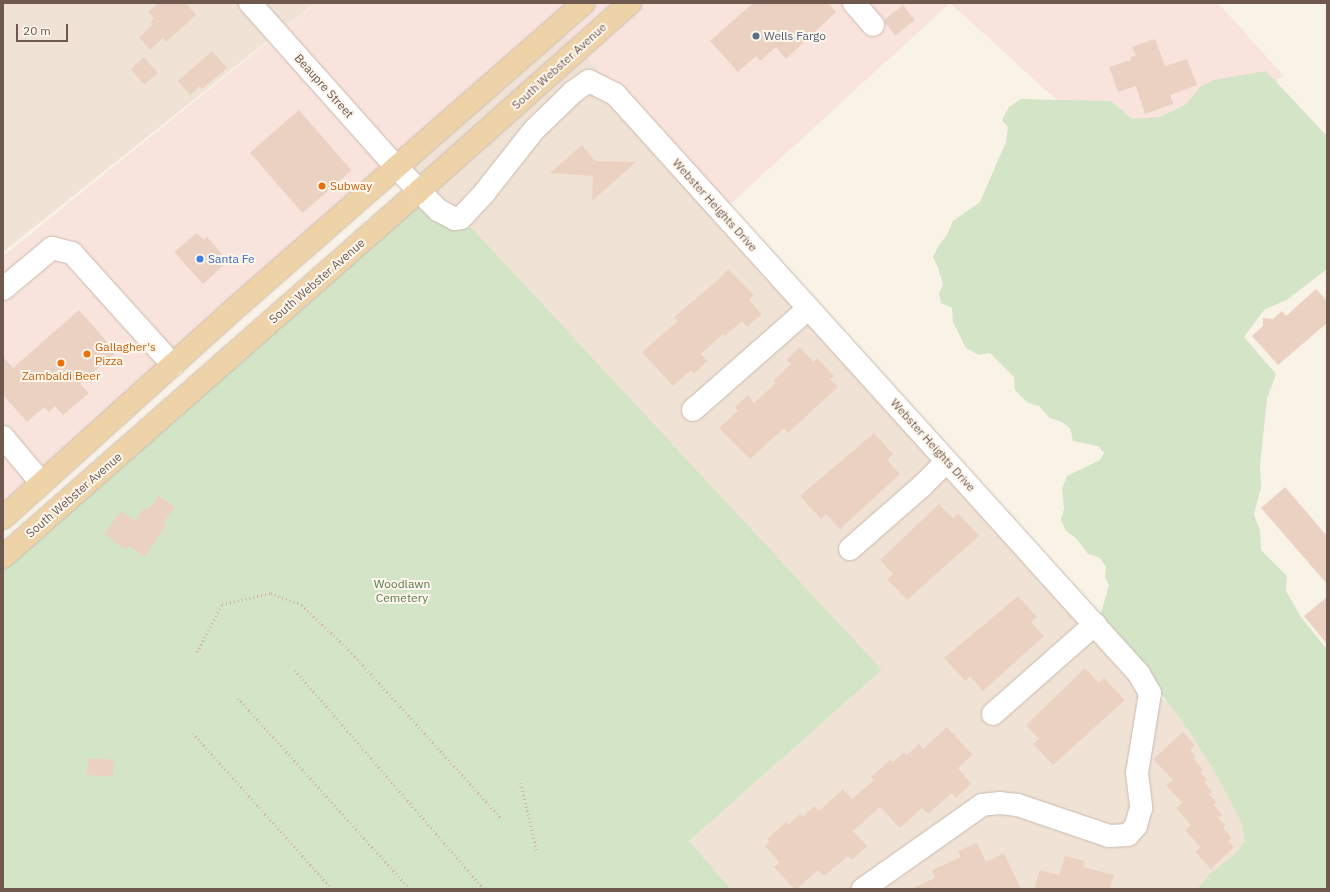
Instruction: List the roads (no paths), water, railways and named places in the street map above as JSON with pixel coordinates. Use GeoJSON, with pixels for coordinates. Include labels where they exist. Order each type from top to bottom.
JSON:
{"type":"FeatureCollection","features":[{"type":"Feature","properties":{"kind":"main road"},"geometry":{"type":"LineString","coordinates":[[3,518],[173,365],[584,3]]}},
{"type":"Feature","properties":{"kind":"main road","name":"South Webster Avenue"},"geometry":{"type":"LineString","coordinates":[[3,557],[630,3]]}},
{"type":"Feature","properties":{"kind":"street","name":"Beaupre Street"},"geometry":{"type":"LineString","coordinates":[[250,3],[397,168]]}},
{"type":"Feature","properties":{"kind":"street"},"geometry":{"type":"LineString","coordinates":[[854,3],[873,25]]}},
{"type":"Feature","properties":{"kind":"street","name":"Webster Heights Drive"},"geometry":{"type":"LineString","coordinates":[[397,168],[438,210],[455,219],[461,218],[485,192],[534,130],[573,92],[589,81],[615,94],[1140,674],[1150,693],[1136,773],[1141,795],[1141,808],[1136,826],[1128,835],[1109,836],[1018,805],[1000,803],[982,805],[863,889]]}},
{"type":"Feature","properties":{"kind":"street"},"geometry":{"type":"LineString","coordinates":[[3,289],[52,248],[72,253],[173,365]]}},
{"type":"Feature","properties":{"kind":"street"},"geometry":{"type":"LineString","coordinates":[[693,410],[809,308]]}},
{"type":"Feature","properties":{"kind":"street"},"geometry":{"type":"LineString","coordinates":[[3,437],[34,474],[44,481]]}},
{"type":"Feature","properties":{"kind":"street"},"geometry":{"type":"LineString","coordinates":[[850,549],[922,486],[947,461]]}},
{"type":"Feature","properties":{"kind":"street"},"geometry":{"type":"LineString","coordinates":[[993,714],[1095,624]]}},
{"type":"Feature","properties":{"kind":"place","name":"Wells Fargo"},"geometry":{"type":"Point","coordinates":[756,36]}},
{"type":"Feature","properties":{"kind":"place","name":"Subway"},"geometry":{"type":"Point","coordinates":[322,186]}},
{"type":"Feature","properties":{"kind":"place","name":"Santa Fe"},"geometry":{"type":"Point","coordinates":[200,259]}},
{"type":"Feature","properties":{"kind":"place","name":"Gallagher's Pizza"},"geometry":{"type":"Point","coordinates":[87,354]}},
{"type":"Feature","properties":{"kind":"place","name":"Zambaldi Beer"},"geometry":{"type":"Point","coordinates":[61,363]}},
{"type":"Feature","properties":{"kind":"park label","name":"Woodlawn Cemetery"},"geometry":{"type":"Point","coordinates":[402,591]}}]}
